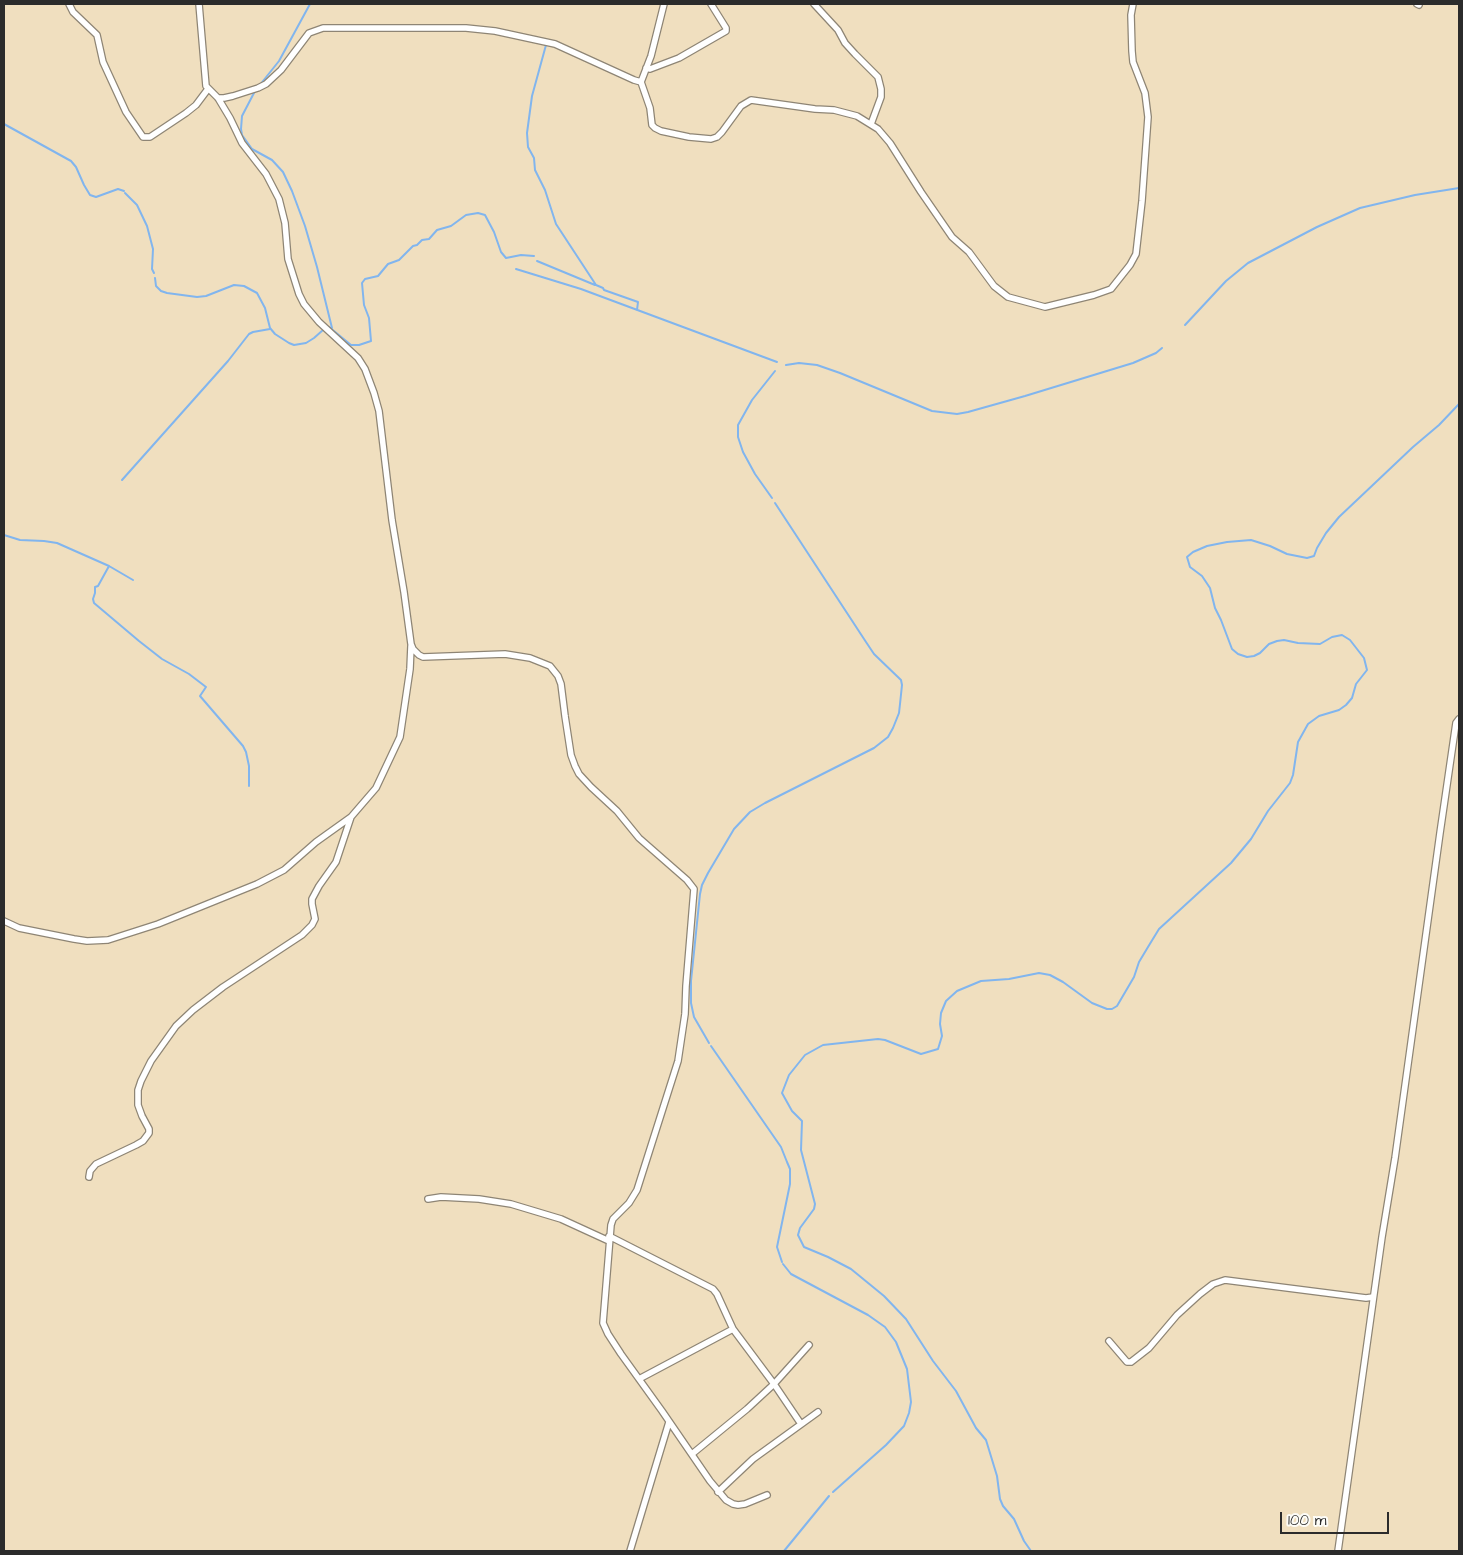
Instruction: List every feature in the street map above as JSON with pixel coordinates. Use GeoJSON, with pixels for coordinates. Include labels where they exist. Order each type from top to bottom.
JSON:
{"type":"FeatureCollection","features":[{"type":"Feature","properties":{"kind":"street"},"geometry":{"type":"LineString","coordinates":[[69,4],[73,12],[97,35],[103,62],[126,112],[143,137],[150,137],[186,113],[196,105],[208,89]]}},
{"type":"Feature","properties":{"kind":"street"},"geometry":{"type":"LineString","coordinates":[[4,921],[19,928],[87,941],[103,940],[120,937],[158,924],[274,876],[351,817],[367,800],[376,788],[400,737],[410,670],[411,644],[392,520],[379,411],[365,370],[358,358],[319,322],[304,304],[289,264],[285,223],[279,199],[266,174],[242,143],[218,98],[208,89],[205,78],[199,4]]}},
{"type":"Feature","properties":{"kind":"street"},"geometry":{"type":"LineString","coordinates":[[664,4],[658,30],[641,82],[650,108],[652,125],[655,128],[689,137],[705,139],[717,137],[741,106],[751,100],[815,109],[839,110],[850,113],[878,129],[890,143],[952,237],[969,252],[984,274],[1002,294],[1022,302],[1046,307],[1106,292],[1115,285],[1136,254],[1146,157],[1148,110],[1145,93],[1132,51],[1131,15],[1133,4]]}},
{"type":"Feature","properties":{"kind":"street"},"geometry":{"type":"LineString","coordinates":[[646,68],[650,69],[679,58],[726,31],[711,4]]}},
{"type":"Feature","properties":{"kind":"street"},"geometry":{"type":"LineString","coordinates":[[814,4],[838,30],[845,43],[878,77],[881,96],[871,124]]}},
{"type":"Feature","properties":{"kind":"street"},"geometry":{"type":"LineString","coordinates":[[218,98],[233,96],[266,84],[281,70],[309,33],[323,28],[466,28],[495,31],[555,44],[641,82]]}},
{"type":"Feature","properties":{"kind":"street"},"geometry":{"type":"LineString","coordinates":[[411,644],[415,652],[423,657],[505,654],[530,658],[550,666],[558,676],[561,684],[572,755],[579,774],[639,838],[687,880],[694,889],[685,1014],[676,1070],[637,1190],[629,1203],[613,1219],[610,1225],[604,1328],[718,1492],[726,1500],[738,1505],[746,1504],[766,1495]]}},
{"type":"Feature","properties":{"kind":"street"},"geometry":{"type":"LineString","coordinates":[[1338,1551],[1445,796],[1456,723],[1459,719]]}},
{"type":"Feature","properties":{"kind":"street"},"geometry":{"type":"LineString","coordinates":[[88,1177],[96,1164],[143,1141],[149,1133],[140,1110],[138,1090],[152,1061],[176,1026],[223,987],[302,935],[312,925],[315,919],[312,899],[336,862],[351,817]]}},
{"type":"Feature","properties":{"kind":"street"},"geometry":{"type":"LineString","coordinates":[[428,1199],[448,1197],[473,1198],[511,1204],[561,1219],[609,1238],[713,1289],[732,1329],[774,1384],[801,1424]]}},
{"type":"Feature","properties":{"kind":"street"},"geometry":{"type":"LineString","coordinates":[[1109,1341],[1127,1362],[1131,1362],[1149,1348],[1177,1315],[1200,1294],[1213,1284],[1225,1280],[1366,1298],[1373,1297]]}},
{"type":"Feature","properties":{"kind":"street"},"geometry":{"type":"LineString","coordinates":[[639,1380],[732,1329]]}},
{"type":"Feature","properties":{"kind":"street"},"geometry":{"type":"LineString","coordinates":[[692,1454],[774,1384],[809,1345]]}},
{"type":"Feature","properties":{"kind":"street"},"geometry":{"type":"LineString","coordinates":[[718,1492],[753,1458],[818,1412]]}},
{"type":"Feature","properties":{"kind":"street"},"geometry":{"type":"LineString","coordinates":[[630,1551],[669,1422]]}},
{"type":"Feature","properties":{"kind":"waterway"},"geometry":{"type":"LineString","coordinates":[[259,86],[279,61],[310,4]]}},
{"type":"Feature","properties":{"kind":"waterway"},"geometry":{"type":"LineString","coordinates":[[546,45],[532,96],[527,133],[528,147],[534,158],[535,170],[545,190],[556,224],[596,285],[604,290],[638,302],[637,310]]}},
{"type":"Feature","properties":{"kind":"waterway"},"geometry":{"type":"LineString","coordinates":[[255,91],[242,116],[242,135],[252,149],[272,160],[283,172],[292,191],[317,267],[332,328]]}},
{"type":"Feature","properties":{"kind":"waterway"},"geometry":{"type":"LineString","coordinates":[[4,124],[71,161],[90,195],[96,197],[118,189],[124,191]]}},
{"type":"Feature","properties":{"kind":"waterway"},"geometry":{"type":"LineString","coordinates":[[1185,325],[1226,281],[1248,263],[1317,227],[1360,208],[1415,195],[1459,188]]}},
{"type":"Feature","properties":{"kind":"waterway"},"geometry":{"type":"LineString","coordinates":[[125,193],[137,205],[147,226],[153,249],[152,269],[154,273]]}},
{"type":"Feature","properties":{"kind":"waterway"},"geometry":{"type":"LineString","coordinates":[[329,327],[351,345],[359,345],[371,341],[369,318],[364,305],[362,283],[365,279],[378,276],[388,264],[399,260],[413,246],[422,240],[429,239],[437,230],[451,226],[466,215],[478,213],[485,215],[494,232],[501,252],[506,258],[521,255],[534,256]]}},
{"type":"Feature","properties":{"kind":"waterway"},"geometry":{"type":"LineString","coordinates":[[537,261],[595,285]]}},
{"type":"Feature","properties":{"kind":"waterway"},"geometry":{"type":"LineString","coordinates":[[516,269],[581,289],[777,362]]}},
{"type":"Feature","properties":{"kind":"waterway"},"geometry":{"type":"LineString","coordinates":[[155,278],[156,286],[161,291],[197,297],[206,296],[234,285],[244,286],[257,293],[265,308],[270,328],[275,334],[294,345],[306,343],[323,330]]}},
{"type":"Feature","properties":{"kind":"waterway"},"geometry":{"type":"LineString","coordinates":[[122,480],[228,361],[249,334],[270,329]]}},
{"type":"Feature","properties":{"kind":"waterway"},"geometry":{"type":"LineString","coordinates":[[786,365],[799,363],[817,365],[932,411],[957,414],[1025,396],[1133,363],[1156,353],[1162,348]]}},
{"type":"Feature","properties":{"kind":"waterway"},"geometry":{"type":"LineString","coordinates":[[772,498],[755,474],[743,452],[738,437],[738,425],[752,400],[775,371]]}},
{"type":"Feature","properties":{"kind":"waterway"},"geometry":{"type":"LineString","coordinates":[[1031,1551],[1014,1519],[1003,1506],[1000,1499],[997,1476],[986,1440],[976,1428],[956,1391],[933,1361],[906,1319],[884,1296],[851,1269],[804,1247],[798,1235],[800,1228],[814,1209],[815,1204],[801,1150],[802,1121],[792,1111],[782,1093],[789,1075],[805,1055],[823,1045],[878,1039],[921,1054],[938,1049],[942,1036],[941,1013],[946,1001],[957,991],[981,981],[1009,979],[1039,973],[1050,975],[1092,1003],[1107,1009],[1117,1006],[1134,977],[1139,962],[1159,929],[1231,863],[1251,839],[1268,811],[1290,783],[1298,742],[1308,724],[1319,716],[1339,710],[1346,705],[1352,698],[1356,684],[1367,670],[1364,658],[1350,640],[1342,635],[1332,637],[1320,644],[1277,641],[1269,644],[1254,656],[1247,657],[1238,654],[1232,649],[1215,608],[1210,588],[1202,576],[1190,567],[1187,557],[1207,546],[1251,540],[1287,554],[1307,558],[1314,556],[1326,533],[1339,517],[1439,425],[1459,404]]}},
{"type":"Feature","properties":{"kind":"waterway"},"geometry":{"type":"LineString","coordinates":[[709,1043],[694,1017],[691,1003],[691,981],[700,894],[708,873],[734,829],[750,812],[874,748],[888,737],[899,713],[901,680],[874,654],[775,503]]}},
{"type":"Feature","properties":{"kind":"waterway"},"geometry":{"type":"LineString","coordinates":[[4,535],[20,540],[57,543],[109,566],[133,580]]}},
{"type":"Feature","properties":{"kind":"waterway"},"geometry":{"type":"LineString","coordinates":[[109,566],[98,586],[95,587],[94,603],[162,659],[189,674],[206,687],[200,696],[246,752],[249,766],[249,786]]}},
{"type":"Feature","properties":{"kind":"waterway"},"geometry":{"type":"LineString","coordinates":[[711,1046],[781,1147],[790,1169],[790,1184],[777,1247],[782,1262]]}},
{"type":"Feature","properties":{"kind":"waterway"},"geometry":{"type":"LineString","coordinates":[[783,1264],[791,1274],[868,1315],[885,1327],[896,1342],[907,1369],[911,1402],[904,1426],[886,1445],[833,1492]]}},
{"type":"Feature","properties":{"kind":"waterway"},"geometry":{"type":"LineString","coordinates":[[784,1551],[829,1496]]}}]}
